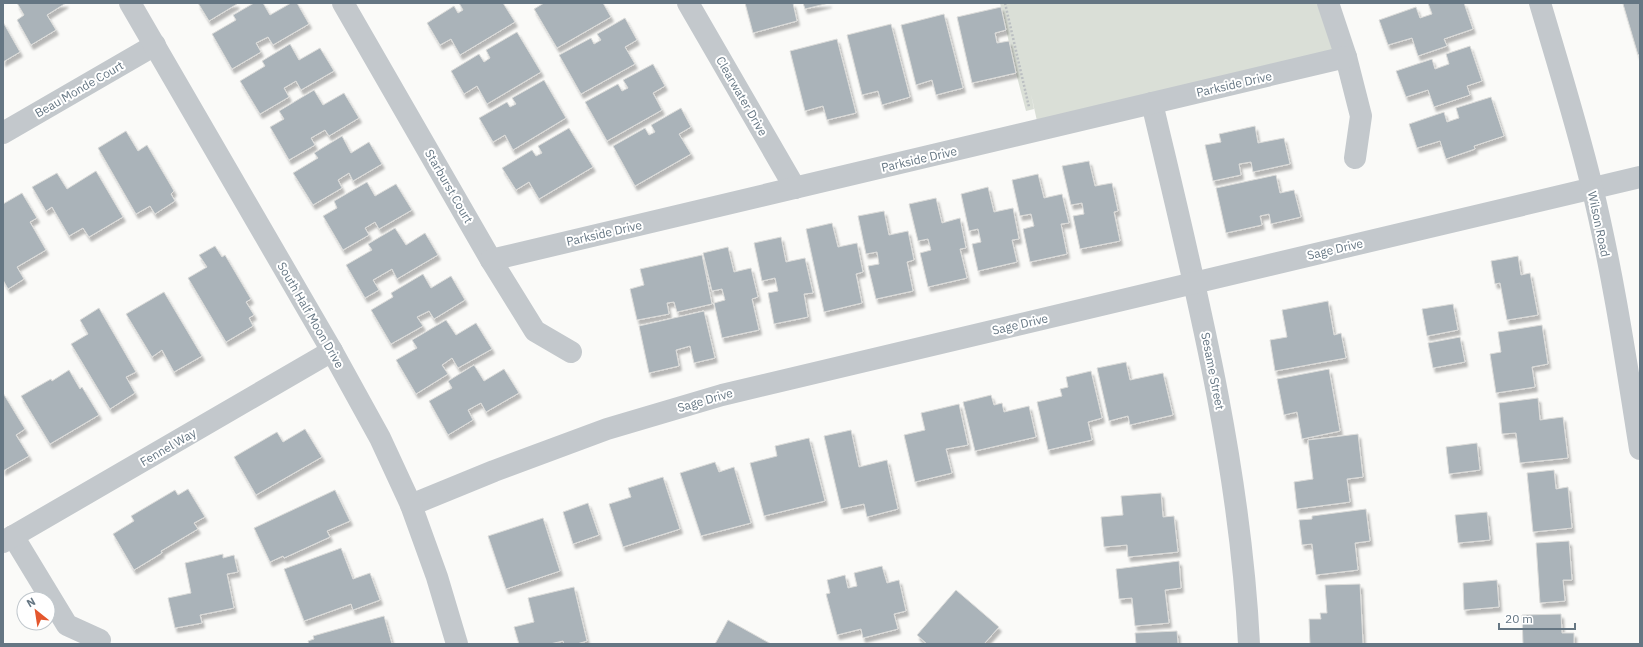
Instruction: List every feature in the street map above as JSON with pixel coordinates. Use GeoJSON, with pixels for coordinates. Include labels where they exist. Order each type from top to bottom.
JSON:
{"type":"FeatureCollection","features":[{"type":"Feature","properties":{"kind":"street","name":"South Half Moon Drive"},"geometry":{"type":"LineString","coordinates":[[130,3],[332,351],[380,438],[411,505],[437,577],[457,644]]}},
{"type":"Feature","properties":{"kind":"street","name":"Starburst Court"},"geometry":{"type":"LineString","coordinates":[[343,3],[491,260],[535,331],[571,352]]}},
{"type":"Feature","properties":{"kind":"street","name":"Clearwater Drive"},"geometry":{"type":"LineString","coordinates":[[688,3],[795,188]]}},
{"type":"Feature","properties":{"kind":"street"},"geometry":{"type":"LineString","coordinates":[[1328,3],[1346,57],[1361,116],[1354,158]]}},
{"type":"Feature","properties":{"kind":"street","name":"Wilson Road"},"geometry":{"type":"LineString","coordinates":[[1540,3],[1570,100],[1592,188],[1621,327],[1640,449]]}},
{"type":"Feature","properties":{"kind":"street","name":"Beau Monde Court"},"geometry":{"type":"LineString","coordinates":[[3,133],[155,45]]}},
{"type":"Feature","properties":{"kind":"street","name":"Parkside Drive"},"geometry":{"type":"LineString","coordinates":[[491,260],[1346,57]]}},
{"type":"Feature","properties":{"kind":"street","name":"Sesame Street"},"geometry":{"type":"LineString","coordinates":[[1152,103],[1195,282],[1218,394],[1236,508],[1249,644]]}},
{"type":"Feature","properties":{"kind":"street","name":"Sage Drive"},"geometry":{"type":"LineString","coordinates":[[411,505],[494,471],[607,429],[722,395],[1640,177]]}},
{"type":"Feature","properties":{"kind":"street","name":"Fennel Way"},"geometry":{"type":"LineString","coordinates":[[8,539],[332,351]]}},
{"type":"Feature","properties":{"kind":"street"},"geometry":{"type":"LineString","coordinates":[[8,539],[67,626],[100,640]]}},
{"type":"Feature","properties":{"kind":"path"},"geometry":{"type":"LineString","coordinates":[[1005,3],[1035,131]]}},
{"type":"Feature","properties":{"kind":"shaded area"},"geometry":{"type":"Polygon","coordinates":[[[1000,3],[1321,3],[1346,57],[1039,130],[1031,94],[1034,109],[1026,111],[1000,3]]]}},
{"type":"Feature","properties":{"kind":"building"},"geometry":{"type":"Polygon","coordinates":[[[17,3],[66,3],[47,15],[56,30],[31,45],[17,20],[24,15],[17,3]]]}},
{"type":"Feature","properties":{"kind":"building"},"geometry":{"type":"Polygon","coordinates":[[[198,3],[236,3],[237,4],[209,21],[198,3]]]}},
{"type":"Feature","properties":{"kind":"building"},"geometry":{"type":"Polygon","coordinates":[[[254,3],[263,3],[270,15],[291,3],[297,3],[309,24],[273,45],[268,37],[256,43],[261,52],[232,69],[212,34],[236,20],[233,15],[254,3]]]}},
{"type":"Feature","properties":{"kind":"building"},"geometry":{"type":"Polygon","coordinates":[[[459,3],[503,3],[515,22],[460,55],[451,39],[440,45],[427,23],[454,6],[458,13],[463,10],[459,3]]]}},
{"type":"Feature","properties":{"kind":"building"},"geometry":{"type":"Polygon","coordinates":[[[544,3],[603,3],[611,17],[557,48],[534,9],[544,3]]]}},
{"type":"Feature","properties":{"kind":"building"},"geometry":{"type":"Polygon","coordinates":[[[745,3],[793,3],[797,21],[753,33],[745,3]]]}},
{"type":"Feature","properties":{"kind":"building"},"geometry":{"type":"Polygon","coordinates":[[[803,3],[829,3],[805,9],[803,3]]]}},
{"type":"Feature","properties":{"kind":"building"},"geometry":{"type":"Polygon","coordinates":[[[1428,3],[1464,3],[1473,29],[1444,39],[1447,46],[1418,56],[1412,38],[1388,45],[1379,20],[1416,7],[1420,18],[1432,14],[1428,3]]]}},
{"type":"Feature","properties":{"kind":"building"},"geometry":{"type":"Polygon","coordinates":[[[1640,3],[1640,54],[1638,55],[1623,4],[1640,3]]]}},
{"type":"Feature","properties":{"kind":"building"},"geometry":{"type":"Polygon","coordinates":[[[1001,7],[1006,30],[995,33],[997,43],[1009,41],[1016,73],[972,83],[957,17],[1001,7]]]}},
{"type":"Feature","properties":{"kind":"building"},"geometry":{"type":"Polygon","coordinates":[[[944,14],[963,88],[936,95],[932,80],[916,85],[901,25],[944,14]]]}},
{"type":"Feature","properties":{"kind":"building"},"geometry":{"type":"Polygon","coordinates":[[[625,18],[637,40],[625,47],[635,64],[581,94],[559,55],[591,38],[594,44],[601,40],[597,34],[625,18]]]}},
{"type":"Feature","properties":{"kind":"building"},"geometry":{"type":"Polygon","coordinates":[[[3,22],[20,52],[3,62],[3,22]]]}},
{"type":"Feature","properties":{"kind":"building"},"geometry":{"type":"Polygon","coordinates":[[[891,24],[910,97],[882,105],[878,91],[862,95],[847,35],[891,24]]]}},
{"type":"Feature","properties":{"kind":"building"},"geometry":{"type":"Polygon","coordinates":[[[517,32],[541,72],[487,104],[477,86],[464,94],[451,71],[479,54],[484,62],[490,58],[486,50],[517,32]]]}},
{"type":"Feature","properties":{"kind":"building"},"geometry":{"type":"Polygon","coordinates":[[[837,39],[856,113],[827,120],[823,106],[805,111],[790,51],[837,39]]]}},
{"type":"Feature","properties":{"kind":"building"},"geometry":{"type":"Polygon","coordinates":[[[290,44],[299,60],[320,48],[334,71],[301,90],[296,81],[284,88],[289,97],[260,114],[240,81],[265,66],[262,61],[290,44]]]}},
{"type":"Feature","properties":{"kind":"building"},"geometry":{"type":"Polygon","coordinates":[[[1470,46],[1482,81],[1467,86],[1470,95],[1434,107],[1428,90],[1406,97],[1396,71],[1432,59],[1435,69],[1449,64],[1446,54],[1470,46]]]}},
{"type":"Feature","properties":{"kind":"building"},"geometry":{"type":"Polygon","coordinates":[[[653,64],[665,86],[653,93],[662,110],[607,141],[585,102],[618,84],[622,91],[628,88],[623,80],[653,64]]]}},
{"type":"Feature","properties":{"kind":"building"},"geometry":{"type":"Polygon","coordinates":[[[544,80],[566,118],[513,150],[505,135],[493,142],[479,118],[507,102],[510,107],[516,104],[512,98],[544,80]]]}},
{"type":"Feature","properties":{"kind":"building"},"geometry":{"type":"Polygon","coordinates":[[[314,90],[323,105],[344,93],[359,118],[329,136],[325,130],[311,138],[315,145],[289,160],[270,127],[284,119],[279,111],[314,90]]]}},
{"type":"Feature","properties":{"kind":"building"},"geometry":{"type":"Polygon","coordinates":[[[1491,97],[1504,136],[1474,146],[1475,149],[1446,159],[1440,141],[1417,148],[1409,124],[1444,112],[1447,122],[1459,118],[1456,108],[1491,97]]]}},
{"type":"Feature","properties":{"kind":"building"},"geometry":{"type":"Polygon","coordinates":[[[681,108],[691,127],[679,134],[691,154],[635,186],[613,146],[645,128],[649,135],[655,132],[651,125],[681,108]]]}},
{"type":"Feature","properties":{"kind":"building"},"geometry":{"type":"Polygon","coordinates":[[[1255,126],[1258,143],[1284,138],[1290,164],[1253,172],[1251,162],[1239,164],[1241,175],[1213,181],[1205,145],[1221,142],[1219,134],[1255,126]]]}},
{"type":"Feature","properties":{"kind":"building"},"geometry":{"type":"Polygon","coordinates":[[[569,128],[593,167],[539,199],[529,182],[516,190],[502,168],[532,150],[536,156],[542,153],[538,146],[569,128]]]}},
{"type":"Feature","properties":{"kind":"building"},"geometry":{"type":"Polygon","coordinates":[[[126,131],[138,151],[147,145],[174,191],[171,194],[175,201],[155,214],[150,206],[136,214],[98,148],[126,131]]]}},
{"type":"Feature","properties":{"kind":"building"},"geometry":{"type":"Polygon","coordinates":[[[342,136],[351,153],[369,142],[382,164],[353,181],[349,173],[338,180],[342,188],[313,205],[293,173],[318,158],[314,153],[342,136]]]}},
{"type":"Feature","properties":{"kind":"building"},"geometry":{"type":"Polygon","coordinates":[[[1089,161],[1095,186],[1112,183],[1118,211],[1114,212],[1120,241],[1080,249],[1073,216],[1084,214],[1082,203],[1071,205],[1062,166],[1089,161]]]}},
{"type":"Feature","properties":{"kind":"building"},"geometry":{"type":"Polygon","coordinates":[[[96,171],[123,217],[89,237],[83,228],[69,236],[52,207],[46,211],[32,187],[57,173],[67,189],[96,171]]]}},
{"type":"Feature","properties":{"kind":"building"},"geometry":{"type":"Polygon","coordinates":[[[1038,174],[1044,198],[1062,194],[1069,223],[1061,224],[1067,254],[1030,262],[1023,229],[1034,226],[1031,214],[1020,216],[1012,180],[1038,174]]]}},
{"type":"Feature","properties":{"kind":"building"},"geometry":{"type":"Polygon","coordinates":[[[1276,175],[1280,193],[1294,190],[1301,217],[1271,224],[1269,214],[1260,216],[1262,225],[1226,233],[1216,188],[1276,175]]]}},
{"type":"Feature","properties":{"kind":"building"},"geometry":{"type":"Polygon","coordinates":[[[367,182],[375,196],[396,184],[412,210],[379,229],[375,222],[365,228],[369,235],[343,250],[323,216],[337,208],[334,201],[367,182]]]}},
{"type":"Feature","properties":{"kind":"building"},"geometry":{"type":"Polygon","coordinates":[[[988,187],[994,212],[1013,208],[1019,239],[1012,240],[1017,262],[978,271],[972,244],[981,242],[978,229],[969,231],[961,194],[988,187]]]}},
{"type":"Feature","properties":{"kind":"building"},"geometry":{"type":"Polygon","coordinates":[[[22,193],[37,218],[30,222],[46,250],[17,267],[24,279],[8,289],[3,280],[3,204],[22,193]]]}},
{"type":"Feature","properties":{"kind":"building"},"geometry":{"type":"Polygon","coordinates":[[[936,198],[942,223],[960,218],[966,248],[960,249],[967,278],[928,287],[920,253],[931,250],[928,239],[918,241],[909,204],[936,198]]]}},
{"type":"Feature","properties":{"kind":"building"},"geometry":{"type":"Polygon","coordinates":[[[884,211],[889,235],[908,231],[914,260],[907,262],[913,291],[876,299],[868,266],[879,264],[877,252],[866,254],[858,216],[884,211]]]}},
{"type":"Feature","properties":{"kind":"building"},"geometry":{"type":"Polygon","coordinates":[[[832,223],[838,247],[857,243],[863,272],[856,274],[862,303],[824,312],[806,229],[832,223]]]}},
{"type":"Feature","properties":{"kind":"building"},"geometry":{"type":"Polygon","coordinates":[[[395,228],[406,245],[425,233],[438,255],[397,279],[392,269],[373,280],[379,290],[365,298],[346,265],[372,250],[368,244],[395,228]]]}},
{"type":"Feature","properties":{"kind":"building"},"geometry":{"type":"Polygon","coordinates":[[[781,237],[786,262],[805,258],[813,293],[804,294],[808,317],[774,324],[768,293],[778,291],[775,278],[762,281],[754,243],[781,237]]]}},
{"type":"Feature","properties":{"kind":"building"},"geometry":{"type":"Polygon","coordinates":[[[215,246],[222,257],[225,255],[251,299],[246,302],[254,315],[249,318],[253,326],[226,342],[188,278],[207,267],[199,255],[215,246]]]}},
{"type":"Feature","properties":{"kind":"building"},"geometry":{"type":"Polygon","coordinates":[[[728,247],[734,272],[751,268],[758,297],[752,299],[759,330],[722,338],[714,303],[725,300],[722,289],[712,291],[703,253],[728,247]]]}},
{"type":"Feature","properties":{"kind":"building"},"geometry":{"type":"Polygon","coordinates":[[[702,255],[712,304],[677,312],[674,302],[667,303],[669,314],[637,320],[630,289],[644,285],[640,269],[702,255]]]}},
{"type":"Feature","properties":{"kind":"building"},"geometry":{"type":"Polygon","coordinates":[[[1518,256],[1521,275],[1530,273],[1538,315],[1507,320],[1500,283],[1495,284],[1491,261],[1518,256]]]}},
{"type":"Feature","properties":{"kind":"building"},"geometry":{"type":"Polygon","coordinates":[[[423,274],[431,288],[451,276],[465,300],[434,319],[429,311],[417,317],[423,326],[391,344],[371,310],[393,297],[391,293],[423,274]]]}},
{"type":"Feature","properties":{"kind":"building"},"geometry":{"type":"Polygon","coordinates":[[[164,292],[202,356],[174,372],[162,350],[152,357],[126,314],[164,292]]]}},
{"type":"Feature","properties":{"kind":"building"},"geometry":{"type":"Polygon","coordinates":[[[1328,301],[1334,335],[1341,333],[1346,358],[1275,371],[1270,340],[1287,337],[1282,310],[1328,301]]]}},
{"type":"Feature","properties":{"kind":"building"},"geometry":{"type":"Polygon","coordinates":[[[1453,304],[1458,330],[1427,336],[1422,309],[1453,304]]]}},
{"type":"Feature","properties":{"kind":"building"},"geometry":{"type":"Polygon","coordinates":[[[99,308],[136,372],[126,377],[135,393],[110,409],[71,344],[88,334],[80,320],[99,308]]]}},
{"type":"Feature","properties":{"kind":"building"},"geometry":{"type":"Polygon","coordinates":[[[704,311],[715,358],[694,363],[690,346],[676,350],[679,366],[649,373],[639,326],[704,311]]]}},
{"type":"Feature","properties":{"kind":"building"},"geometry":{"type":"Polygon","coordinates":[[[446,320],[456,335],[476,323],[492,349],[458,368],[452,358],[442,365],[448,374],[416,394],[396,360],[417,348],[412,340],[446,320]]]}},
{"type":"Feature","properties":{"kind":"building"},"geometry":{"type":"Polygon","coordinates":[[[1542,325],[1548,364],[1532,367],[1535,387],[1496,393],[1490,354],[1501,352],[1498,332],[1542,325]]]}},
{"type":"Feature","properties":{"kind":"building"},"geometry":{"type":"Polygon","coordinates":[[[1460,337],[1465,362],[1433,368],[1428,343],[1460,337]]]}},
{"type":"Feature","properties":{"kind":"building"},"geometry":{"type":"Polygon","coordinates":[[[1126,362],[1130,380],[1163,373],[1173,415],[1130,425],[1128,416],[1109,421],[1097,368],[1126,362]]]}},
{"type":"Feature","properties":{"kind":"building"},"geometry":{"type":"Polygon","coordinates":[[[474,365],[484,381],[504,369],[519,393],[486,412],[481,403],[468,410],[473,420],[448,435],[429,401],[452,388],[448,381],[474,365]]]}},
{"type":"Feature","properties":{"kind":"building"},"geometry":{"type":"Polygon","coordinates":[[[1329,369],[1340,431],[1302,439],[1297,412],[1284,415],[1277,379],[1329,369]]]}},
{"type":"Feature","properties":{"kind":"building"},"geometry":{"type":"Polygon","coordinates":[[[69,370],[80,389],[82,387],[99,415],[50,444],[21,396],[51,379],[52,381],[69,370]]]}},
{"type":"Feature","properties":{"kind":"building"},"geometry":{"type":"Polygon","coordinates":[[[1091,371],[1102,418],[1088,422],[1092,440],[1048,450],[1037,402],[1062,396],[1060,389],[1068,387],[1066,377],[1091,371]]]}},
{"type":"Feature","properties":{"kind":"building"},"geometry":{"type":"Polygon","coordinates":[[[3,393],[25,429],[16,435],[29,456],[3,471],[3,393]]]}},
{"type":"Feature","properties":{"kind":"building"},"geometry":{"type":"Polygon","coordinates":[[[991,395],[994,405],[1002,403],[1004,412],[1029,406],[1036,437],[975,451],[963,402],[991,395]]]}},
{"type":"Feature","properties":{"kind":"building"},"geometry":{"type":"Polygon","coordinates":[[[1538,398],[1540,420],[1563,417],[1568,458],[1520,463],[1516,433],[1502,434],[1499,403],[1538,398]]]}},
{"type":"Feature","properties":{"kind":"building"},"geometry":{"type":"Polygon","coordinates":[[[959,404],[968,445],[946,449],[952,473],[915,482],[904,435],[925,430],[921,413],[959,404]]]}},
{"type":"Feature","properties":{"kind":"building"},"geometry":{"type":"Polygon","coordinates":[[[305,429],[322,457],[256,495],[234,457],[277,432],[283,442],[305,429]]]}},
{"type":"Feature","properties":{"kind":"building"},"geometry":{"type":"Polygon","coordinates":[[[851,430],[859,467],[887,460],[898,509],[867,517],[864,504],[841,509],[824,436],[851,430]]]}},
{"type":"Feature","properties":{"kind":"building"},"geometry":{"type":"Polygon","coordinates":[[[1358,434],[1363,477],[1347,479],[1350,502],[1297,509],[1294,482],[1313,479],[1308,440],[1358,434]]]}},
{"type":"Feature","properties":{"kind":"building"},"geometry":{"type":"Polygon","coordinates":[[[809,438],[825,501],[764,516],[750,463],[777,456],[775,446],[809,438]]]}},
{"type":"Feature","properties":{"kind":"building"},"geometry":{"type":"Polygon","coordinates":[[[1477,443],[1480,470],[1449,474],[1446,447],[1477,443]]]}},
{"type":"Feature","properties":{"kind":"building"},"geometry":{"type":"Polygon","coordinates":[[[715,462],[719,472],[734,467],[751,523],[701,536],[680,473],[715,462]]]}},
{"type":"Feature","properties":{"kind":"building"},"geometry":{"type":"Polygon","coordinates":[[[1554,470],[1556,489],[1568,487],[1572,528],[1533,532],[1527,473],[1554,470]]]}},
{"type":"Feature","properties":{"kind":"building"},"geometry":{"type":"Polygon","coordinates":[[[663,477],[680,529],[623,547],[609,504],[631,497],[628,488],[663,477]]]}},
{"type":"Feature","properties":{"kind":"building"},"geometry":{"type":"Polygon","coordinates":[[[188,489],[205,517],[194,523],[198,529],[161,551],[162,553],[134,570],[113,534],[134,521],[131,516],[175,490],[178,495],[188,489]]]}},
{"type":"Feature","properties":{"kind":"building"},"geometry":{"type":"Polygon","coordinates":[[[335,490],[350,521],[327,531],[330,537],[284,558],[283,556],[270,562],[254,528],[335,490]]]}},
{"type":"Feature","properties":{"kind":"building"},"geometry":{"type":"Polygon","coordinates":[[[1161,493],[1163,517],[1174,516],[1178,552],[1128,557],[1127,545],[1104,547],[1101,517],[1123,515],[1121,496],[1161,493]]]}},
{"type":"Feature","properties":{"kind":"building"},"geometry":{"type":"Polygon","coordinates":[[[588,503],[599,535],[573,544],[563,512],[588,503]]]}},
{"type":"Feature","properties":{"kind":"building"},"geometry":{"type":"Polygon","coordinates":[[[1366,509],[1370,541],[1355,543],[1358,570],[1316,575],[1312,544],[1302,545],[1299,520],[1312,519],[1312,516],[1366,509]]]}},
{"type":"Feature","properties":{"kind":"building"},"geometry":{"type":"Polygon","coordinates":[[[1487,512],[1490,540],[1458,543],[1455,515],[1487,512]]]}},
{"type":"Feature","properties":{"kind":"building"},"geometry":{"type":"Polygon","coordinates":[[[543,518],[560,571],[506,589],[488,536],[543,518]]]}},
{"type":"Feature","properties":{"kind":"building"},"geometry":{"type":"Polygon","coordinates":[[[1569,541],[1572,580],[1563,580],[1565,601],[1540,603],[1536,543],[1569,541]]]}},
{"type":"Feature","properties":{"kind":"building"},"geometry":{"type":"Polygon","coordinates":[[[341,548],[353,579],[370,573],[380,600],[353,610],[351,604],[304,621],[284,569],[341,548]]]}},
{"type":"Feature","properties":{"kind":"building"},"geometry":{"type":"Polygon","coordinates":[[[223,554],[223,558],[234,555],[238,572],[227,574],[234,608],[200,615],[202,623],[175,628],[168,598],[191,593],[185,563],[223,554]]]}},
{"type":"Feature","properties":{"kind":"building"},"geometry":{"type":"Polygon","coordinates":[[[1179,561],[1181,588],[1165,590],[1169,623],[1135,626],[1132,598],[1119,599],[1116,569],[1179,561]]]}},
{"type":"Feature","properties":{"kind":"building"},"geometry":{"type":"Polygon","coordinates":[[[882,566],[887,583],[899,580],[906,611],[894,614],[898,629],[863,638],[861,629],[837,635],[826,594],[830,593],[827,580],[845,575],[848,588],[857,586],[854,573],[882,566]]]}},
{"type":"Feature","properties":{"kind":"building"},"geometry":{"type":"Polygon","coordinates":[[[1497,580],[1499,607],[1464,610],[1463,583],[1497,580]]]}},
{"type":"Feature","properties":{"kind":"building"},"geometry":{"type":"Polygon","coordinates":[[[1360,584],[1363,644],[1310,644],[1309,619],[1321,619],[1320,613],[1327,613],[1325,585],[1360,584]]]}},
{"type":"Feature","properties":{"kind":"building"},"geometry":{"type":"Polygon","coordinates":[[[574,587],[587,641],[577,644],[564,644],[563,641],[550,644],[519,644],[514,627],[534,622],[528,598],[574,587]]]}},
{"type":"Feature","properties":{"kind":"building"},"geometry":{"type":"Polygon","coordinates":[[[956,590],[999,627],[984,644],[927,644],[917,635],[956,590]]]}},
{"type":"Feature","properties":{"kind":"building"},"geometry":{"type":"Polygon","coordinates":[[[1561,614],[1562,633],[1574,633],[1574,644],[1523,644],[1522,615],[1561,614]]]}},
{"type":"Feature","properties":{"kind":"building"},"geometry":{"type":"Polygon","coordinates":[[[384,616],[392,644],[309,644],[308,641],[314,639],[313,636],[384,616]]]}},
{"type":"Feature","properties":{"kind":"building"},"geometry":{"type":"Polygon","coordinates":[[[728,620],[771,644],[715,644],[728,620]]]}},
{"type":"Feature","properties":{"kind":"building"},"geometry":{"type":"Polygon","coordinates":[[[1177,631],[1178,644],[1136,644],[1135,633],[1177,631]]]}}]}
